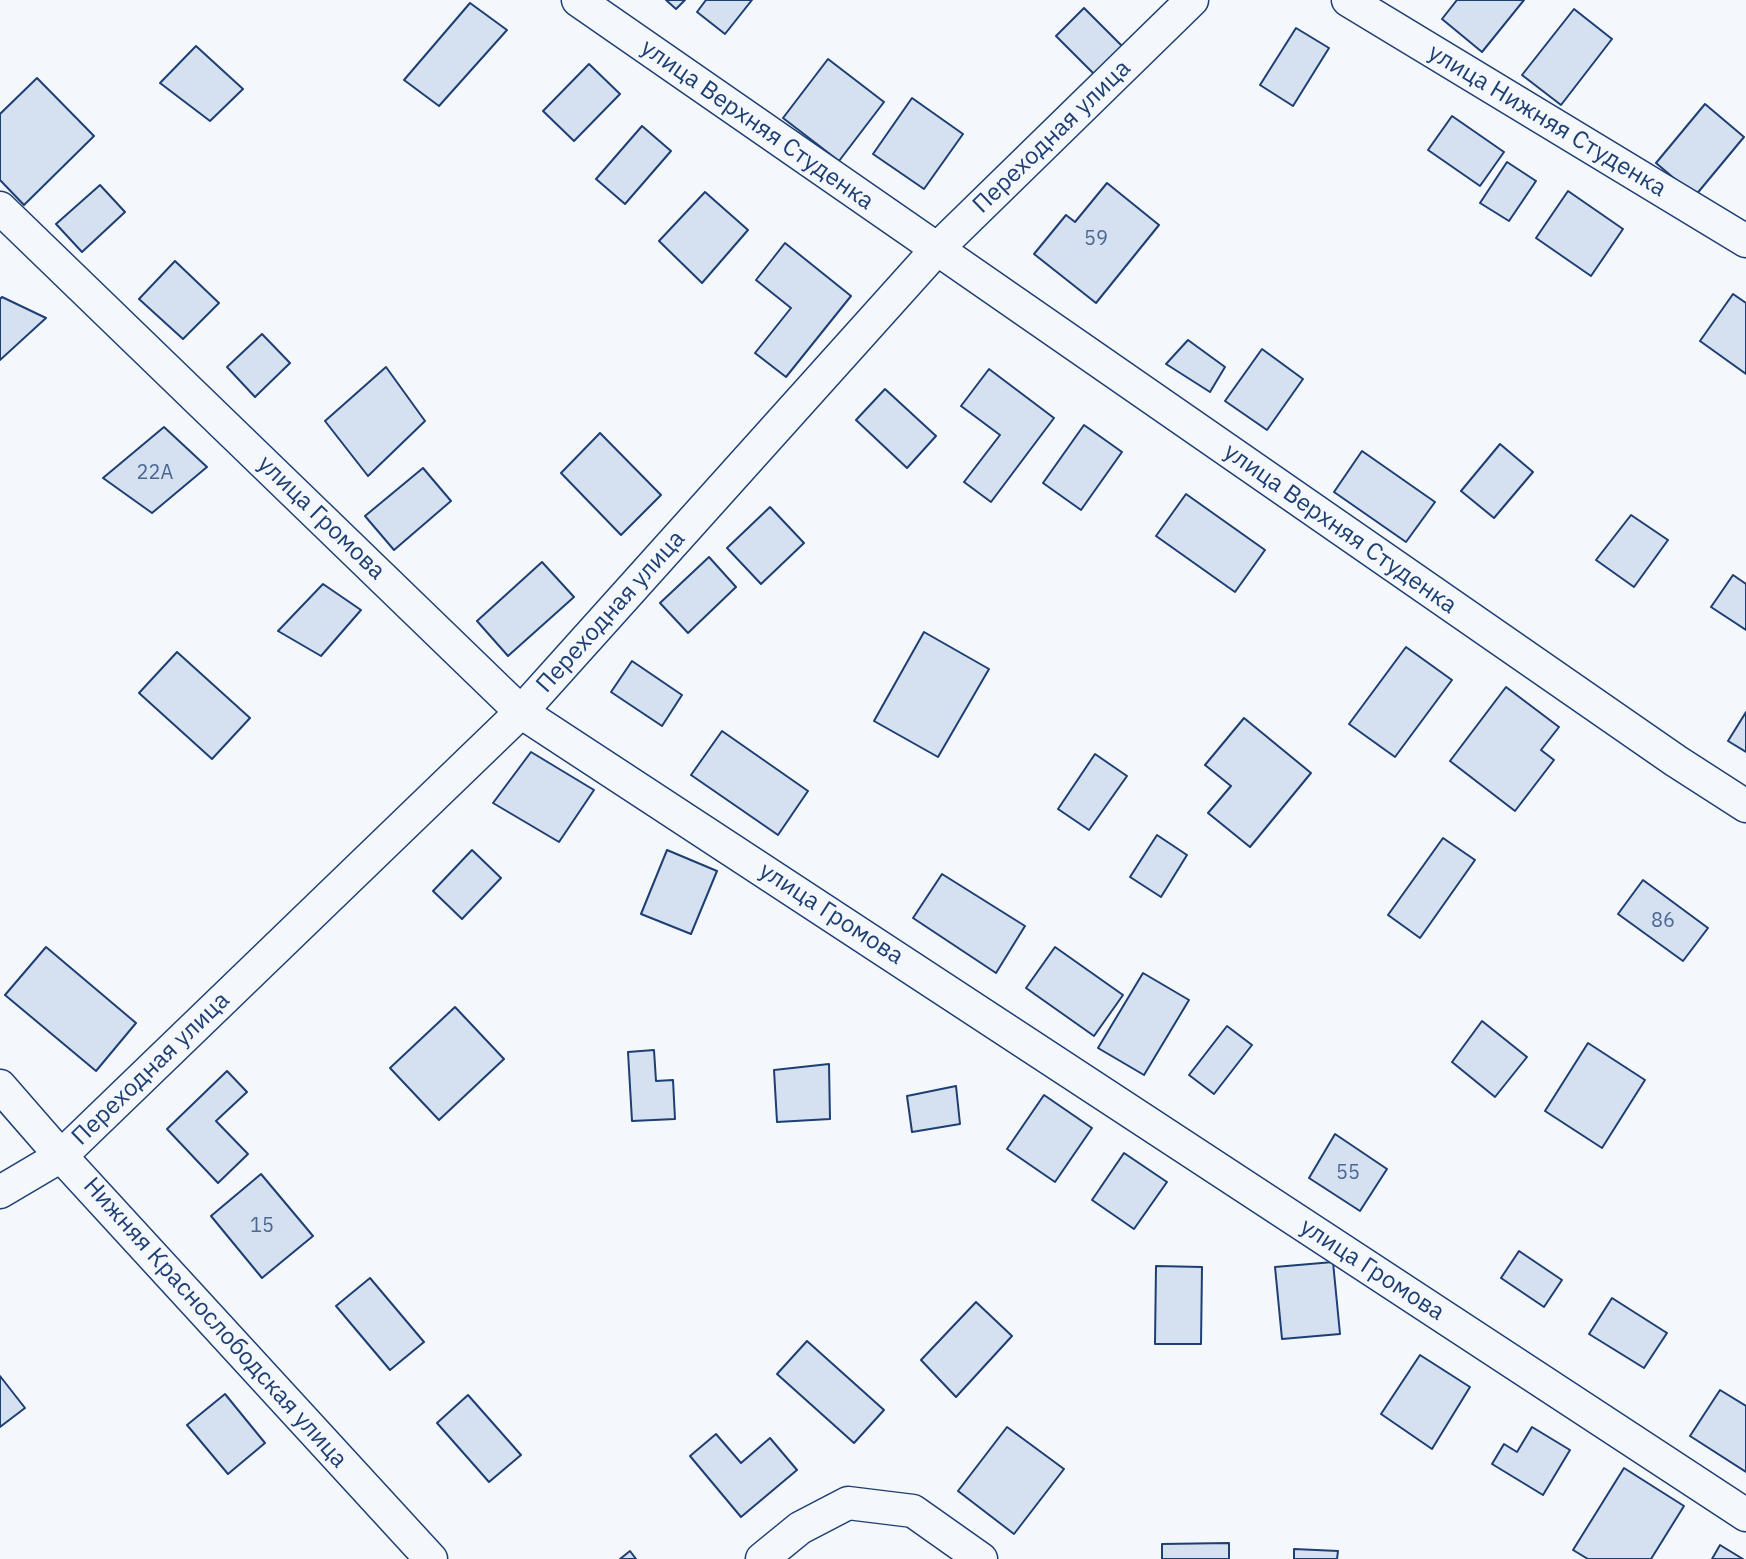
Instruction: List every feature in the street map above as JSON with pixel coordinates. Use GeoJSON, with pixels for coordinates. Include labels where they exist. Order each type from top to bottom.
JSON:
{"type":"FeatureCollection","features":[{"type":"Feature","properties":{"kind":"street","name":"улица Верхняя Студенка"},"geometry":{"type":"LineString","coordinates":[[578,0],[937,249]]}},
{"type":"Feature","properties":{"kind":"street","name":"Переходная улица"},"geometry":{"type":"LineString","coordinates":[[0,1192],[61,1156],[521,712],[937,249],[1192,0]]}},
{"type":"Feature","properties":{"kind":"street","name":"улица Нижняя Cтуденкa"},"geometry":{"type":"LineString","coordinates":[[1348,0],[1746,241]]}},
{"type":"Feature","properties":{"kind":"street","name":"улица Громова"},"geometry":{"type":"LineString","coordinates":[[0,208],[521,712],[1746,1515]]}},
{"type":"Feature","properties":{"kind":"street","name":"улица Верхняя Cтуденка"},"geometry":{"type":"LineString","coordinates":[[937,249],[1676,761],[1746,806]]}},
{"type":"Feature","properties":{"kind":"street","name":"Нижняя Краснослободская улица"},"geometry":{"type":"LineString","coordinates":[[0,1086],[431,1559]]}},
{"type":"Feature","properties":{"kind":"street"},"geometry":{"type":"LineString","coordinates":[[762,1559],[800,1528],[848,1503],[913,1511],[981,1559]]}},
{"type":"Feature","properties":{"kind":"building"},"geometry":{"type":"Polygon","coordinates":[[[666,0],[685,0],[676,9],[666,0]]]}},
{"type":"Feature","properties":{"kind":"building"},"geometry":{"type":"Polygon","coordinates":[[[706,0],[752,0],[725,34],[697,12],[706,0]]]}},
{"type":"Feature","properties":{"kind":"building"},"geometry":{"type":"Polygon","coordinates":[[[1457,0],[1524,0],[1482,52],[1442,19],[1457,0]]]}},
{"type":"Feature","properties":{"kind":"building"},"geometry":{"type":"Polygon","coordinates":[[[470,3],[507,30],[439,106],[404,80],[470,3]]]}},
{"type":"Feature","properties":{"kind":"building"},"geometry":{"type":"Polygon","coordinates":[[[1084,8],[1123,47],[1095,75],[1056,36],[1084,8]]]}},
{"type":"Feature","properties":{"kind":"building"},"geometry":{"type":"Polygon","coordinates":[[[1574,9],[1612,39],[1561,105],[1522,75],[1574,9]]]}},
{"type":"Feature","properties":{"kind":"building"},"geometry":{"type":"Polygon","coordinates":[[[1296,28],[1329,48],[1293,106],[1260,85],[1296,28]]]}},
{"type":"Feature","properties":{"kind":"building"},"geometry":{"type":"Polygon","coordinates":[[[196,46],[243,89],[210,121],[160,83],[196,46]]]}},
{"type":"Feature","properties":{"kind":"building"},"geometry":{"type":"Polygon","coordinates":[[[828,59],[884,102],[839,161],[783,118],[828,59]]]}},
{"type":"Feature","properties":{"kind":"building"},"geometry":{"type":"Polygon","coordinates":[[[589,64],[620,94],[574,141],[543,111],[589,64]]]}},
{"type":"Feature","properties":{"kind":"building"},"geometry":{"type":"Polygon","coordinates":[[[37,78],[94,136],[24,205],[0,180],[0,114],[37,78]]]}},
{"type":"Feature","properties":{"kind":"building"},"geometry":{"type":"Polygon","coordinates":[[[912,98],[963,134],[924,189],[873,154],[912,98]]]}},
{"type":"Feature","properties":{"kind":"building"},"geometry":{"type":"Polygon","coordinates":[[[1705,104],[1744,137],[1695,196],[1656,163],[1705,104]]]}},
{"type":"Feature","properties":{"kind":"building"},"geometry":{"type":"Polygon","coordinates":[[[1452,116],[1504,152],[1480,186],[1428,150],[1452,116]]]}},
{"type":"Feature","properties":{"kind":"building"},"geometry":{"type":"Polygon","coordinates":[[[642,126],[671,151],[625,204],[596,179],[642,126]]]}},
{"type":"Feature","properties":{"kind":"building"},"geometry":{"type":"Polygon","coordinates":[[[1507,162],[1536,181],[1509,221],[1480,203],[1507,162]]]}},
{"type":"Feature","properties":{"kind":"building"},"geometry":{"type":"Polygon","coordinates":[[[1107,183],[1159,225],[1096,303],[1034,254],[1066,215],[1075,222],[1107,183]]]}},
{"type":"Feature","properties":{"kind":"building"},"geometry":{"type":"Polygon","coordinates":[[[100,185],[125,212],[82,252],[56,224],[100,185]]]}},
{"type":"Feature","properties":{"kind":"building"},"geometry":{"type":"Polygon","coordinates":[[[1568,191],[1623,229],[1591,276],[1536,238],[1568,191]]]}},
{"type":"Feature","properties":{"kind":"building"},"geometry":{"type":"Polygon","coordinates":[[[705,192],[748,230],[702,283],[659,241],[705,192]]]}},
{"type":"Feature","properties":{"kind":"building"},"geometry":{"type":"Polygon","coordinates":[[[785,243],[851,296],[786,377],[755,353],[791,308],[756,280],[785,243]]]}},
{"type":"Feature","properties":{"kind":"building"},"geometry":{"type":"Polygon","coordinates":[[[175,261],[219,303],[183,339],[139,299],[175,261]]]}},
{"type":"Feature","properties":{"kind":"building"},"geometry":{"type":"Polygon","coordinates":[[[1733,294],[1746,303],[1746,374],[1700,341],[1733,294]]]}},
{"type":"Feature","properties":{"kind":"building"},"geometry":{"type":"Polygon","coordinates":[[[2,297],[46,318],[0,360],[0,299],[2,297]]]}},
{"type":"Feature","properties":{"kind":"building"},"geometry":{"type":"Polygon","coordinates":[[[262,334],[290,363],[255,397],[227,367],[262,334]]]}},
{"type":"Feature","properties":{"kind":"building"},"geometry":{"type":"Polygon","coordinates":[[[1188,340],[1225,367],[1210,392],[1166,364],[1188,340]]]}},
{"type":"Feature","properties":{"kind":"building"},"geometry":{"type":"Polygon","coordinates":[[[1262,349],[1303,379],[1267,430],[1225,401],[1262,349]]]}},
{"type":"Feature","properties":{"kind":"building"},"geometry":{"type":"Polygon","coordinates":[[[386,367],[425,421],[368,476],[325,421],[386,367]]]}},
{"type":"Feature","properties":{"kind":"building"},"geometry":{"type":"Polygon","coordinates":[[[989,369],[1054,418],[991,502],[964,482],[1000,435],[961,406],[989,369]]]}},
{"type":"Feature","properties":{"kind":"building"},"geometry":{"type":"Polygon","coordinates":[[[885,389],[936,436],[907,468],[856,420],[885,389]]]}},
{"type":"Feature","properties":{"kind":"building"},"geometry":{"type":"Polygon","coordinates":[[[1084,425],[1122,452],[1081,510],[1043,483],[1084,425]]]}},
{"type":"Feature","properties":{"kind":"building"},"geometry":{"type":"Polygon","coordinates":[[[164,427],[207,467],[152,513],[103,478],[164,427]]]}},
{"type":"Feature","properties":{"kind":"building"},"geometry":{"type":"Polygon","coordinates":[[[600,433],[661,495],[621,535],[561,473],[600,433]]]}},
{"type":"Feature","properties":{"kind":"building"},"geometry":{"type":"Polygon","coordinates":[[[1500,444],[1533,472],[1494,518],[1461,491],[1500,444]]]}},
{"type":"Feature","properties":{"kind":"building"},"geometry":{"type":"Polygon","coordinates":[[[1362,451],[1435,502],[1406,542],[1334,492],[1362,451]]]}},
{"type":"Feature","properties":{"kind":"building"},"geometry":{"type":"Polygon","coordinates":[[[423,468],[451,501],[394,550],[365,516],[423,468]]]}},
{"type":"Feature","properties":{"kind":"building"},"geometry":{"type":"Polygon","coordinates":[[[1186,494],[1265,550],[1235,592],[1156,536],[1186,494]]]}},
{"type":"Feature","properties":{"kind":"building"},"geometry":{"type":"Polygon","coordinates":[[[770,507],[804,543],[761,584],[727,548],[770,507]]]}},
{"type":"Feature","properties":{"kind":"building"},"geometry":{"type":"Polygon","coordinates":[[[1631,515],[1668,540],[1634,587],[1596,560],[1631,515]]]}},
{"type":"Feature","properties":{"kind":"building"},"geometry":{"type":"Polygon","coordinates":[[[709,557],[736,587],[688,633],[660,603],[709,557]]]}},
{"type":"Feature","properties":{"kind":"building"},"geometry":{"type":"Polygon","coordinates":[[[542,562],[574,597],[508,656],[477,621],[542,562]]]}},
{"type":"Feature","properties":{"kind":"building"},"geometry":{"type":"Polygon","coordinates":[[[1733,575],[1746,584],[1746,630],[1711,607],[1733,575]]]}},
{"type":"Feature","properties":{"kind":"building"},"geometry":{"type":"Polygon","coordinates":[[[323,584],[361,610],[321,656],[278,631],[323,584]]]}},
{"type":"Feature","properties":{"kind":"building"},"geometry":{"type":"Polygon","coordinates":[[[924,632],[989,669],[938,757],[874,721],[924,632]]]}},
{"type":"Feature","properties":{"kind":"building"},"geometry":{"type":"Polygon","coordinates":[[[1406,647],[1452,680],[1395,757],[1349,724],[1406,647]]]}},
{"type":"Feature","properties":{"kind":"building"},"geometry":{"type":"Polygon","coordinates":[[[177,652],[250,718],[212,759],[139,693],[177,652]]]}},
{"type":"Feature","properties":{"kind":"building"},"geometry":{"type":"Polygon","coordinates":[[[632,661],[682,695],[662,726],[611,692],[632,661]]]}},
{"type":"Feature","properties":{"kind":"building"},"geometry":{"type":"Polygon","coordinates":[[[1506,687],[1559,727],[1541,750],[1554,760],[1515,811],[1450,761],[1506,687]]]}},
{"type":"Feature","properties":{"kind":"building"},"geometry":{"type":"Polygon","coordinates":[[[1746,712],[1746,752],[1728,741],[1746,712]]]}},
{"type":"Feature","properties":{"kind":"building"},"geometry":{"type":"Polygon","coordinates":[[[1244,718],[1311,773],[1250,847],[1208,813],[1231,786],[1205,765],[1244,718]]]}},
{"type":"Feature","properties":{"kind":"building"},"geometry":{"type":"Polygon","coordinates":[[[722,731],[808,791],[778,835],[691,775],[722,731]]]}},
{"type":"Feature","properties":{"kind":"building"},"geometry":{"type":"Polygon","coordinates":[[[531,752],[594,790],[559,842],[493,803],[531,752]]]}},
{"type":"Feature","properties":{"kind":"building"},"geometry":{"type":"Polygon","coordinates":[[[1095,754],[1127,776],[1089,830],[1058,809],[1095,754]]]}},
{"type":"Feature","properties":{"kind":"building"},"geometry":{"type":"Polygon","coordinates":[[[1157,835],[1187,855],[1161,897],[1130,877],[1157,835]]]}},
{"type":"Feature","properties":{"kind":"building"},"geometry":{"type":"Polygon","coordinates":[[[1443,838],[1475,860],[1420,938],[1388,915],[1443,838]]]}},
{"type":"Feature","properties":{"kind":"building"},"geometry":{"type":"Polygon","coordinates":[[[472,850],[501,878],[462,919],[433,891],[472,850]]]}},
{"type":"Feature","properties":{"kind":"building"},"geometry":{"type":"Polygon","coordinates":[[[667,850],[717,871],[691,934],[641,914],[667,850]]]}},
{"type":"Feature","properties":{"kind":"building"},"geometry":{"type":"Polygon","coordinates":[[[942,874],[1025,926],[996,973],[913,918],[942,874]]]}},
{"type":"Feature","properties":{"kind":"building"},"geometry":{"type":"Polygon","coordinates":[[[1643,880],[1708,928],[1683,961],[1618,914],[1643,880]]]}},
{"type":"Feature","properties":{"kind":"building"},"geometry":{"type":"Polygon","coordinates":[[[46,947],[136,1023],[96,1071],[5,995],[46,947]]]}},
{"type":"Feature","properties":{"kind":"building"},"geometry":{"type":"Polygon","coordinates":[[[1055,947],[1123,995],[1094,1036],[1026,988],[1055,947]]]}},
{"type":"Feature","properties":{"kind":"building"},"geometry":{"type":"Polygon","coordinates":[[[1143,973],[1189,1000],[1144,1075],[1098,1048],[1143,973]]]}},
{"type":"Feature","properties":{"kind":"building"},"geometry":{"type":"Polygon","coordinates":[[[455,1007],[504,1059],[439,1120],[390,1068],[455,1007]]]}},
{"type":"Feature","properties":{"kind":"building"},"geometry":{"type":"Polygon","coordinates":[[[1482,1021],[1527,1057],[1495,1097],[1452,1062],[1482,1021]]]}},
{"type":"Feature","properties":{"kind":"building"},"geometry":{"type":"Polygon","coordinates":[[[1227,1026],[1252,1045],[1214,1094],[1189,1075],[1227,1026]]]}},
{"type":"Feature","properties":{"kind":"building"},"geometry":{"type":"Polygon","coordinates":[[[1588,1043],[1645,1080],[1602,1148],[1545,1111],[1588,1043]]]}},
{"type":"Feature","properties":{"kind":"building"},"geometry":{"type":"Polygon","coordinates":[[[654,1050],[656,1081],[673,1080],[675,1119],[632,1121],[628,1052],[654,1050]]]}},
{"type":"Feature","properties":{"kind":"building"},"geometry":{"type":"Polygon","coordinates":[[[829,1064],[830,1119],[777,1122],[774,1070],[829,1064]]]}},
{"type":"Feature","properties":{"kind":"building"},"geometry":{"type":"Polygon","coordinates":[[[227,1071],[247,1092],[216,1121],[248,1154],[218,1183],[167,1129],[227,1071]]]}},
{"type":"Feature","properties":{"kind":"building"},"geometry":{"type":"Polygon","coordinates":[[[956,1086],[960,1124],[912,1132],[907,1096],[956,1086]]]}},
{"type":"Feature","properties":{"kind":"building"},"geometry":{"type":"Polygon","coordinates":[[[1044,1095],[1092,1128],[1055,1182],[1007,1149],[1044,1095]]]}},
{"type":"Feature","properties":{"kind":"building"},"geometry":{"type":"Polygon","coordinates":[[[1335,1134],[1387,1169],[1360,1211],[1309,1178],[1335,1134]]]}},
{"type":"Feature","properties":{"kind":"building"},"geometry":{"type":"Polygon","coordinates":[[[1124,1153],[1167,1182],[1134,1229],[1092,1200],[1124,1153]]]}},
{"type":"Feature","properties":{"kind":"building"},"geometry":{"type":"Polygon","coordinates":[[[261,1174],[313,1236],[262,1278],[211,1216],[261,1174]]]}},
{"type":"Feature","properties":{"kind":"building"},"geometry":{"type":"Polygon","coordinates":[[[1519,1251],[1562,1280],[1544,1307],[1501,1278],[1519,1251]]]}},
{"type":"Feature","properties":{"kind":"building"},"geometry":{"type":"Polygon","coordinates":[[[1333,1262],[1340,1334],[1282,1339],[1275,1267],[1333,1262]]]}},
{"type":"Feature","properties":{"kind":"building"},"geometry":{"type":"Polygon","coordinates":[[[1156,1266],[1202,1267],[1201,1344],[1155,1344],[1156,1266]]]}},
{"type":"Feature","properties":{"kind":"building"},"geometry":{"type":"Polygon","coordinates":[[[370,1278],[424,1342],[390,1370],[336,1306],[370,1278]]]}},
{"type":"Feature","properties":{"kind":"building"},"geometry":{"type":"Polygon","coordinates":[[[1612,1298],[1667,1333],[1644,1368],[1589,1334],[1612,1298]]]}},
{"type":"Feature","properties":{"kind":"building"},"geometry":{"type":"Polygon","coordinates":[[[976,1302],[1012,1336],[956,1397],[921,1360],[976,1302]]]}},
{"type":"Feature","properties":{"kind":"building"},"geometry":{"type":"Polygon","coordinates":[[[807,1341],[884,1410],[854,1443],[777,1374],[807,1341]]]}},
{"type":"Feature","properties":{"kind":"building"},"geometry":{"type":"Polygon","coordinates":[[[1420,1355],[1470,1387],[1432,1449],[1381,1414],[1420,1355]]]}},
{"type":"Feature","properties":{"kind":"building"},"geometry":{"type":"Polygon","coordinates":[[[0,1376],[25,1408],[0,1427],[0,1376]]]}},
{"type":"Feature","properties":{"kind":"building"},"geometry":{"type":"Polygon","coordinates":[[[1720,1390],[1746,1406],[1746,1472],[1690,1436],[1720,1390]]]}},
{"type":"Feature","properties":{"kind":"building"},"geometry":{"type":"Polygon","coordinates":[[[225,1394],[265,1443],[228,1474],[187,1425],[225,1394]]]}},
{"type":"Feature","properties":{"kind":"building"},"geometry":{"type":"Polygon","coordinates":[[[468,1395],[521,1455],[489,1482],[437,1423],[468,1395]]]}},
{"type":"Feature","properties":{"kind":"building"},"geometry":{"type":"Polygon","coordinates":[[[1007,1427],[1064,1469],[1014,1534],[958,1491],[1007,1427]]]}},
{"type":"Feature","properties":{"kind":"building"},"geometry":{"type":"Polygon","coordinates":[[[1532,1427],[1570,1450],[1543,1495],[1492,1464],[1504,1444],[1517,1452],[1532,1427]]]}},
{"type":"Feature","properties":{"kind":"building"},"geometry":{"type":"Polygon","coordinates":[[[716,1434],[741,1463],[770,1438],[797,1470],[741,1517],[690,1456],[716,1434]]]}},
{"type":"Feature","properties":{"kind":"building"},"geometry":{"type":"Polygon","coordinates":[[[1624,1468],[1684,1506],[1651,1559],[1588,1559],[1573,1550],[1624,1468]]]}},
{"type":"Feature","properties":{"kind":"building"},"geometry":{"type":"Polygon","coordinates":[[[1229,1543],[1229,1559],[1162,1559],[1162,1544],[1229,1543]]]}},
{"type":"Feature","properties":{"kind":"building"},"geometry":{"type":"Polygon","coordinates":[[[1720,1545],[1743,1559],[1712,1559],[1720,1545]]]}},
{"type":"Feature","properties":{"kind":"building"},"geometry":{"type":"Polygon","coordinates":[[[1294,1549],[1338,1551],[1337,1559],[1294,1559],[1294,1549]]]}},
{"type":"Feature","properties":{"kind":"building"},"geometry":{"type":"Polygon","coordinates":[[[630,1551],[636,1559],[620,1559],[630,1551]]]}}]}
